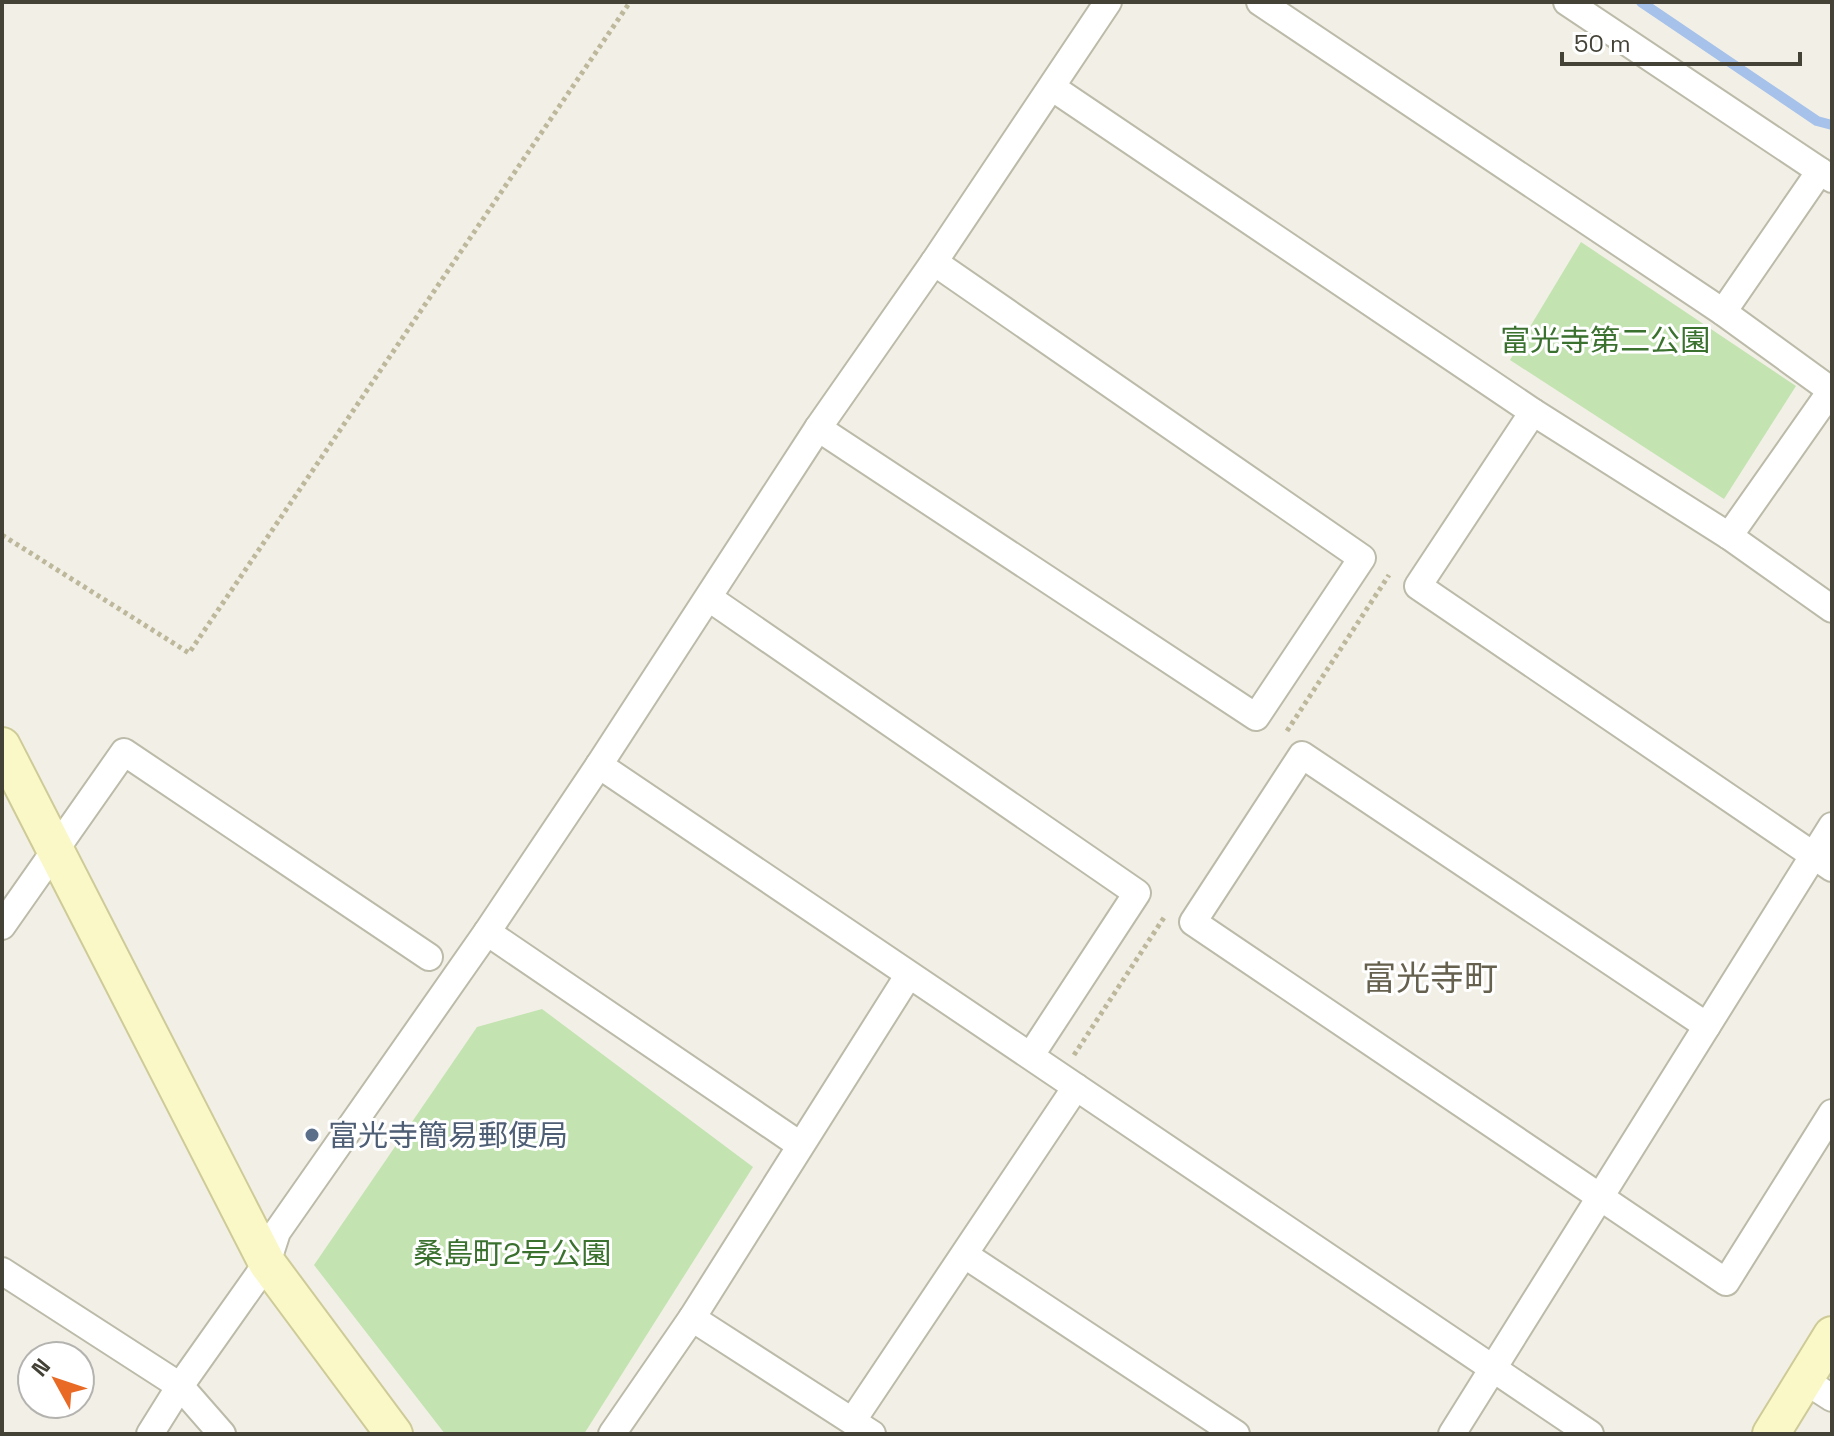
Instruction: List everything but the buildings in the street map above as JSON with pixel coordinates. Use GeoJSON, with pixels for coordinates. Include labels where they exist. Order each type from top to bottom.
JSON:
{"type":"FeatureCollection","features":[{"type":"Feature","properties":{"kind":"street"},"geometry":{"type":"LineString","coordinates":[[150,1434],[267,1263],[277,1232],[487,932],[818,428],[1053,88],[1108,2]]}},
{"type":"Feature","properties":{"kind":"street"},"geometry":{"type":"LineString","coordinates":[[1567,2],[1826,175],[1723,312]]}},
{"type":"Feature","properties":{"kind":"street"},"geometry":{"type":"LineString","coordinates":[[1275,6],[1723,312],[1832,391],[1729,536]]}},
{"type":"Feature","properties":{"kind":"street"},"geometry":{"type":"LineString","coordinates":[[1053,88],[1533,412],[1729,536],[1832,609]]}},
{"type":"Feature","properties":{"kind":"street"},"geometry":{"type":"LineString","coordinates":[[818,428],[1256,717],[1362,558],[934,262]]}},
{"type":"Feature","properties":{"kind":"street"},"geometry":{"type":"LineString","coordinates":[[1533,412],[1418,586],[1823,862]]}},
{"type":"Feature","properties":{"kind":"street"},"geometry":{"type":"LineString","coordinates":[[709,598],[1137,893],[1031,1055]]}},
{"type":"Feature","properties":{"kind":"street"},"geometry":{"type":"LineString","coordinates":[[2,746],[267,1263],[394,1434]]}},
{"type":"Feature","properties":{"kind":"street"},"geometry":{"type":"LineString","coordinates":[[2,926],[124,752],[429,957]]}},
{"type":"Feature","properties":{"kind":"street"},"geometry":{"type":"LineString","coordinates":[[1707,1026],[1302,755],[1193,922],[1726,1282],[1832,1113]]}},
{"type":"Feature","properties":{"kind":"street"},"geometry":{"type":"LineString","coordinates":[[599,765],[1590,1434]]}},
{"type":"Feature","properties":{"kind":"street"},"geometry":{"type":"LineString","coordinates":[[1452,1434],[1707,1026],[1823,862],[1832,826]]}},
{"type":"Feature","properties":{"kind":"street"},"geometry":{"type":"LineString","coordinates":[[487,932],[800,1145]]}},
{"type":"Feature","properties":{"kind":"street"},"geometry":{"type":"LineString","coordinates":[[612,1434],[692,1318],[908,976]]}},
{"type":"Feature","properties":{"kind":"street"},"geometry":{"type":"LineString","coordinates":[[692,1318],[863,1427],[965,1255],[1076,1087]]}},
{"type":"Feature","properties":{"kind":"street"},"geometry":{"type":"LineString","coordinates":[[965,1255],[1236,1434]]}},
{"type":"Feature","properties":{"kind":"street"},"geometry":{"type":"LineString","coordinates":[[2,1271],[180,1386],[222,1434]]}},
{"type":"Feature","properties":{"kind":"street"},"geometry":{"type":"LineString","coordinates":[[1771,1434],[1818,1389],[1832,1335]]}},
{"type":"Feature","properties":{"kind":"path"},"geometry":{"type":"LineString","coordinates":[[2,535],[189,653],[630,2]]}},
{"type":"Feature","properties":{"kind":"green space","name":"富光寺第二公園"},"geometry":{"type":"Polygon","coordinates":[[[1581,242],[1796,386],[1724,499],[1510,360],[1581,242]]]}},
{"type":"Feature","properties":{"kind":"green space","name":"桑島町2号公園"},"geometry":{"type":"Polygon","coordinates":[[[542,1009],[753,1167],[584,1434],[445,1434],[314,1265],[477,1027],[542,1009]]]}},
{"type":"Feature","properties":{"kind":"waterway"},"geometry":{"type":"LineString","coordinates":[[1641,2],[1817,121],[1832,125]]}},
{"type":"Feature","properties":{"kind":"place","name":"富光寺簡易郵便局"},"geometry":{"type":"Point","coordinates":[312,1135]}},
{"type":"Feature","properties":{"kind":"district","name":"富光寺町"},"geometry":{"type":"Point","coordinates":[1430,978]}}]}
